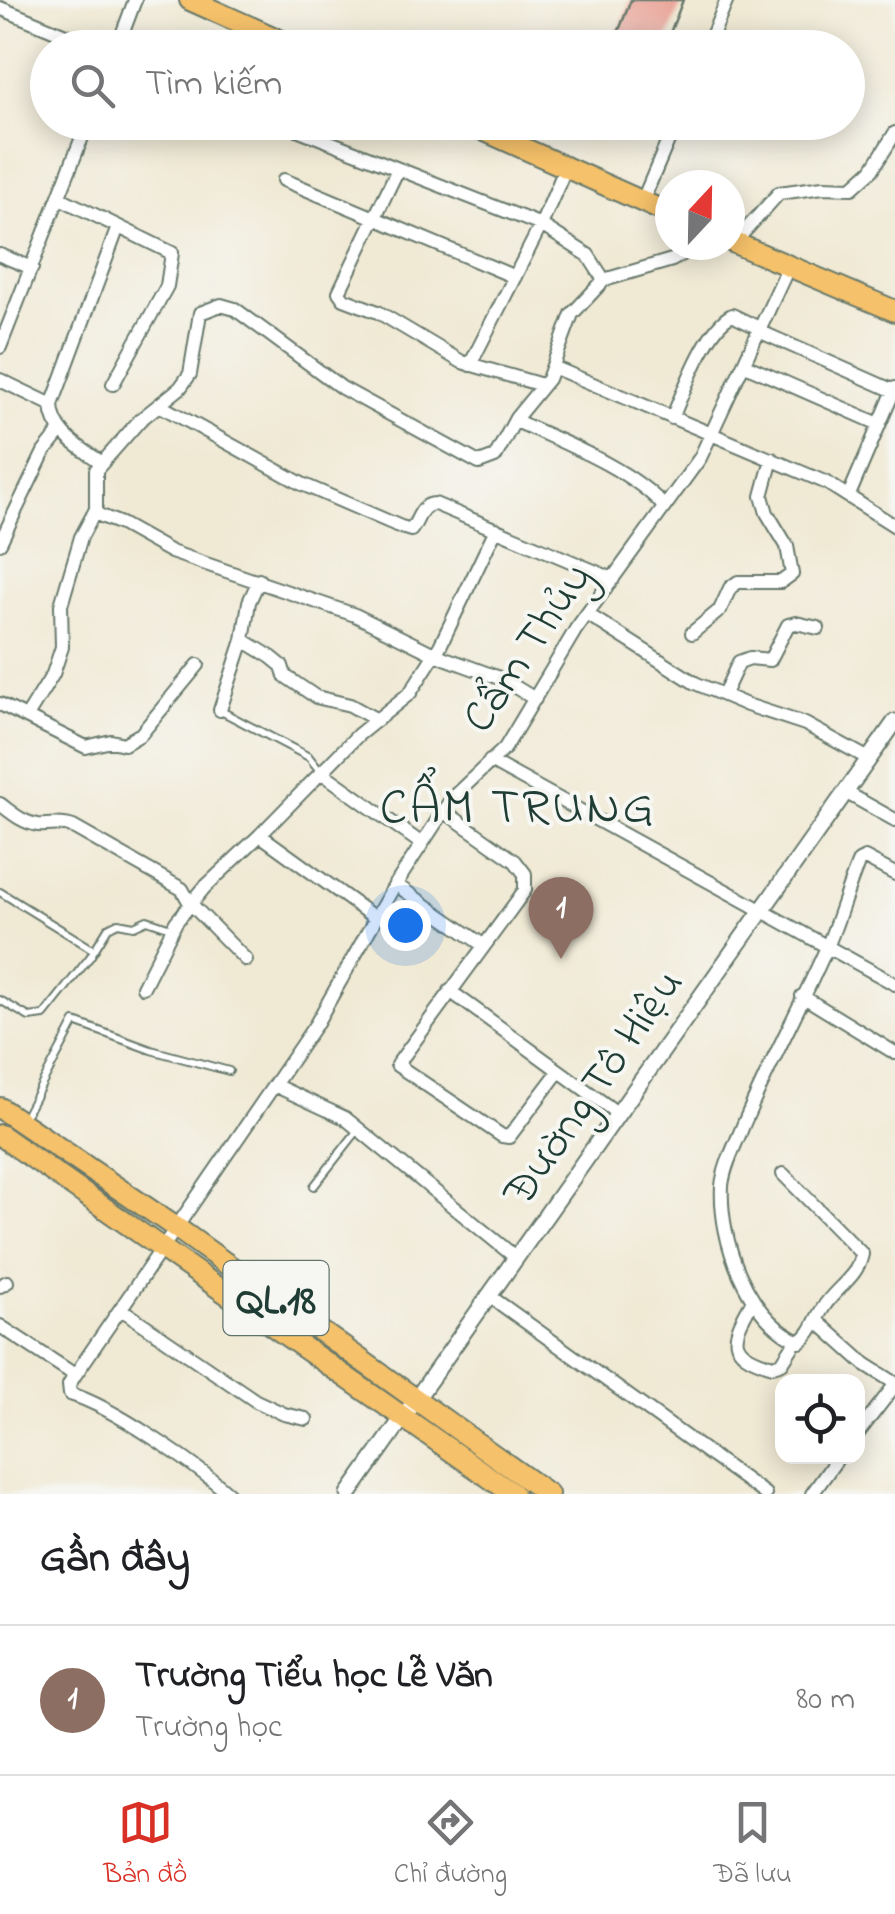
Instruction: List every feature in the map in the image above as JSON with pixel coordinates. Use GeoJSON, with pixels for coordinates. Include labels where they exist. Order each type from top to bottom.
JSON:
{"type":"FeatureCollection","features":[{"type":"Feature","properties":{"kind":"main road"},"geometry":{"type":"LineString","coordinates":[[190,0],[257,30]]}},
{"type":"Feature","properties":{"kind":"main road"},"geometry":{"type":"LineString","coordinates":[[505,140],[655,208]]}},
{"type":"Feature","properties":{"kind":"main road"},"geometry":{"type":"LineString","coordinates":[[745,248],[895,311]]}},
{"type":"Feature","properties":{"kind":"main road","name":"QL.18"},"geometry":{"type":"LineString","coordinates":[[0,1108],[178,1229],[410,1407],[513,1494]]}},
{"type":"Feature","properties":{"kind":"main road","name":"QL.18"},"geometry":{"type":"LineString","coordinates":[[0,1134],[164,1248],[548,1494]]}},
{"type":"Feature","properties":{"kind":"street"},"geometry":{"type":"LineString","coordinates":[[124,30],[135,0]]}},
{"type":"Feature","properties":{"kind":"street"},"geometry":{"type":"LineString","coordinates":[[714,30],[727,0]]}},
{"type":"Feature","properties":{"kind":"street"},"geometry":{"type":"LineString","coordinates":[[0,8],[53,30]]}},
{"type":"Feature","properties":{"kind":"street"},"geometry":{"type":"LineString","coordinates":[[745,228],[779,193],[852,188],[872,170],[895,134]]}},
{"type":"Feature","properties":{"kind":"street"},"geometry":{"type":"LineString","coordinates":[[0,347],[7,310],[32,268],[81,140]]}},
{"type":"Feature","properties":{"kind":"street"},"geometry":{"type":"LineString","coordinates":[[323,140],[542,225],[588,256],[604,280]]}},
{"type":"Feature","properties":{"kind":"street"},"geometry":{"type":"LineString","coordinates":[[642,202],[668,140]]}},
{"type":"Feature","properties":{"kind":"street"},"geometry":{"type":"LineString","coordinates":[[470,365],[542,225],[566,168]]}},
{"type":"Feature","properties":{"kind":"street"},"geometry":{"type":"LineString","coordinates":[[398,170],[339,292],[470,365],[542,385]]}},
{"type":"Feature","properties":{"kind":"street"},"geometry":{"type":"LineString","coordinates":[[284,180],[514,278]]}},
{"type":"Feature","properties":{"kind":"street"},"geometry":{"type":"LineString","coordinates":[[60,198],[172,253],[167,286],[114,384]]}},
{"type":"Feature","properties":{"kind":"street"},"geometry":{"type":"LineString","coordinates":[[102,463],[60,432],[54,423],[52,405],[118,227]]}},
{"type":"Feature","properties":{"kind":"street"},"geometry":{"type":"LineString","coordinates":[[0,255],[32,268]]}},
{"type":"Feature","properties":{"kind":"street"},"geometry":{"type":"LineString","coordinates":[[27,716],[54,674],[62,647],[61,605],[81,537],[94,513],[96,470],[140,420],[180,388],[190,374],[200,313],[221,306],[235,310],[342,388],[478,462],[495,457],[553,366],[572,314],[604,280],[672,260]]}},
{"type":"Feature","properties":{"kind":"street","name":"Cẩm Thủy"},"geometry":{"type":"LineString","coordinates":[[75,1374],[316,1024],[395,884],[444,810],[505,748],[586,614],[700,458],[788,268]]}},
{"type":"Feature","properties":{"kind":"street"},"geometry":{"type":"LineString","coordinates":[[672,418],[722,320],[732,315],[894,389],[848,495]]}},
{"type":"Feature","properties":{"kind":"street"},"geometry":{"type":"LineString","coordinates":[[745,365],[880,424]]}},
{"type":"Feature","properties":{"kind":"street"},"geometry":{"type":"LineString","coordinates":[[553,366],[772,459],[848,495],[895,526]]}},
{"type":"Feature","properties":{"kind":"street"},"geometry":{"type":"LineString","coordinates":[[0,380],[52,405]]}},
{"type":"Feature","properties":{"kind":"street"},"geometry":{"type":"LineString","coordinates":[[159,405],[288,477],[400,527],[411,530],[422,510],[435,504],[613,579]]}},
{"type":"Feature","properties":{"kind":"street"},"geometry":{"type":"LineString","coordinates":[[516,421],[580,450],[632,480],[664,507]]}},
{"type":"Feature","properties":{"kind":"street"},"geometry":{"type":"LineString","coordinates":[[0,542],[44,452],[60,432]]}},
{"type":"Feature","properties":{"kind":"street"},"geometry":{"type":"LineString","coordinates":[[692,633],[720,610],[730,588],[738,582],[781,582],[792,574],[788,546],[762,496],[772,459]]}},
{"type":"Feature","properties":{"kind":"street"},"geometry":{"type":"LineString","coordinates":[[94,513],[171,552],[355,615],[434,654],[502,678],[535,699]]}},
{"type":"Feature","properties":{"kind":"street"},"geometry":{"type":"LineString","coordinates":[[143,987],[172,929],[190,903],[321,772],[410,693],[434,654],[496,529]]}},
{"type":"Feature","properties":{"kind":"street"},"geometry":{"type":"LineString","coordinates":[[220,710],[243,640],[249,602],[259,580]]}},
{"type":"Feature","properties":{"kind":"street"},"geometry":{"type":"LineString","coordinates":[[586,614],[695,683],[805,724],[869,759]]}},
{"type":"Feature","properties":{"kind":"street"},"geometry":{"type":"LineString","coordinates":[[724,694],[738,662],[750,658],[770,660],[788,625],[818,628]]}},
{"type":"Feature","properties":{"kind":"street"},"geometry":{"type":"LineString","coordinates":[[243,640],[271,657],[282,666],[285,676],[316,697],[350,704],[377,720]]}},
{"type":"Feature","properties":{"kind":"street"},"geometry":{"type":"LineString","coordinates":[[0,704],[86,747],[111,740],[124,744],[141,734],[198,664]]}},
{"type":"Feature","properties":{"kind":"street","name":"Đường Tô Hiệu"},"geometry":{"type":"LineString","coordinates":[[349,1494],[895,722]]}},
{"type":"Feature","properties":{"kind":"street"},"geometry":{"type":"LineString","coordinates":[[490,761],[895,984]]}},
{"type":"Feature","properties":{"kind":"street"},"geometry":{"type":"LineString","coordinates":[[321,772],[422,844]]}},
{"type":"Feature","properties":{"kind":"street"},"geometry":{"type":"LineString","coordinates":[[845,792],[895,820]]}},
{"type":"Feature","properties":{"kind":"street"},"geometry":{"type":"LineString","coordinates":[[0,804],[25,822],[60,822],[73,827],[182,889],[190,903],[246,960]]}},
{"type":"Feature","properties":{"kind":"street"},"geometry":{"type":"LineString","coordinates":[[444,810],[515,861],[525,874],[525,890],[397,1065],[509,1137],[559,1071]]}},
{"type":"Feature","properties":{"kind":"street"},"geometry":{"type":"LineString","coordinates":[[260,835],[375,918]]}},
{"type":"Feature","properties":{"kind":"street"},"geometry":{"type":"LineString","coordinates":[[783,1174],[862,1254],[856,1270],[824,1305],[803,1341],[796,1341],[753,1300],[740,1278],[726,1238],[722,1184],[764,1076],[827,946],[858,860],[865,858],[895,874]]}},
{"type":"Feature","properties":{"kind":"street"},"geometry":{"type":"LineString","coordinates":[[395,884],[483,945]]}},
{"type":"Feature","properties":{"kind":"street"},"geometry":{"type":"LineString","coordinates":[[450,991],[617,1113]]}},
{"type":"Feature","properties":{"kind":"street"},"geometry":{"type":"LineString","coordinates":[[802,996],[895,1053]]}},
{"type":"Feature","properties":{"kind":"street"},"geometry":{"type":"LineString","coordinates":[[274,1085],[345,1118],[515,1257]]}},
{"type":"Feature","properties":{"kind":"street"},"geometry":{"type":"LineString","coordinates":[[488,1295],[765,1494]]}},
{"type":"Feature","properties":{"kind":"street"},"geometry":{"type":"LineString","coordinates":[[753,1300],[735,1331],[740,1350],[773,1366],[782,1363],[796,1341]]}},
{"type":"Feature","properties":{"kind":"street"},"geometry":{"type":"LineString","coordinates":[[121,1309],[256,1400],[284,1414],[306,1419]]}},
{"type":"Feature","properties":{"kind":"street"},"geometry":{"type":"LineString","coordinates":[[818,1321],[865,1364],[895,1384],[865,1424]]}},
{"type":"Feature","properties":{"kind":"street"},"geometry":{"type":"LineString","coordinates":[[0,1326],[75,1374],[69,1385],[70,1394],[95,1404],[204,1472],[229,1494]]}},
{"type":"Feature","properties":{"kind":"street"},"geometry":{"type":"LineString","coordinates":[[812,1494],[833,1464]]}},
{"type":"Feature","properties":{"kind":"lane"},"geometry":{"type":"LineString","coordinates":[[220,710],[308,757],[321,772]]}},
{"type":"Feature","properties":{"kind":"lane"},"geometry":{"type":"LineString","coordinates":[[0,892],[94,950]]}},
{"type":"Feature","properties":{"kind":"lane"},"geometry":{"type":"LineString","coordinates":[[0,1000],[29,1017],[44,1015],[108,928],[118,923],[134,926],[147,920],[172,929]]}},
{"type":"Feature","properties":{"kind":"lane"},"geometry":{"type":"LineString","coordinates":[[22,1123],[74,1022],[152,1050],[229,1071]]}},
{"type":"Feature","properties":{"kind":"lane"},"geometry":{"type":"LineString","coordinates":[[314,1186],[358,1130]]}},
{"type":"Feature","properties":{"kind":"building"},"geometry":{"type":"Polygon","coordinates":[[[631,0],[683,0],[671,30],[619,30],[631,0]]]}},
{"type":"Feature","properties":{"kind":"place","name":"Trường Tiểu học Lễ Văn"},"geometry":{"type":"Point","coordinates":[561,959]}},
{"type":"Feature","properties":{"kind":"district","name":"CẨM TRUNG"},"geometry":{"type":"Point","coordinates":[518,804]}}]}
